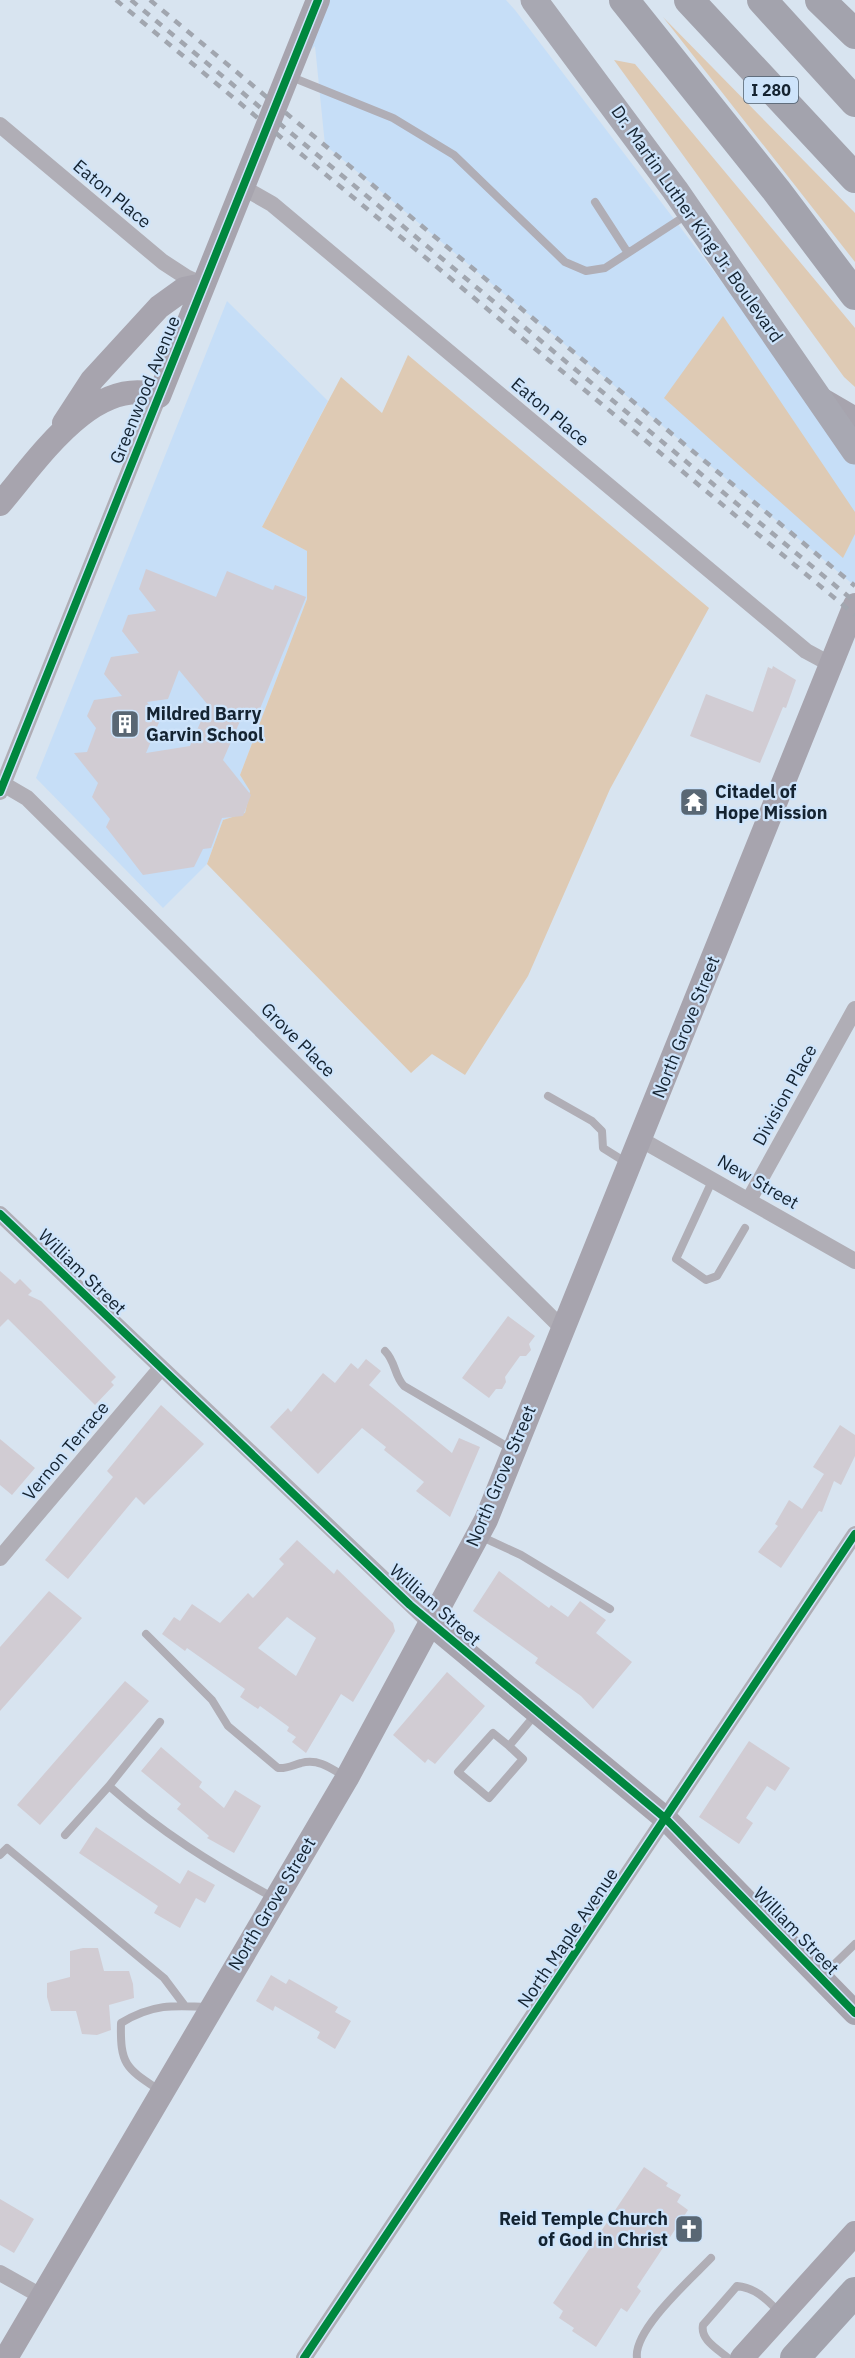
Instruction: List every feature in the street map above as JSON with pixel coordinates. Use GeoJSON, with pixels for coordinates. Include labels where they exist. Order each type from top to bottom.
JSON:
{"type":"FeatureCollection","features":[{"type":"Feature","properties":{"kind":"highway"},"geometry":{"type":"LineString","coordinates":[[624,0],[777,190],[855,295]]}},
{"type":"Feature","properties":{"kind":"highway","name":"I 280"},"geometry":{"type":"LineString","coordinates":[[689,0],[855,178]]}},
{"type":"Feature","properties":{"kind":"highway","name":"I 280"},"geometry":{"type":"LineString","coordinates":[[762,0],[855,102]]}},
{"type":"Feature","properties":{"kind":"highway"},"geometry":{"type":"LineString","coordinates":[[820,0],[855,34]]}},
{"type":"Feature","properties":{"kind":"highway"},"geometry":{"type":"LineString","coordinates":[[777,190],[855,278]]}},
{"type":"Feature","properties":{"kind":"highway"},"geometry":{"type":"LineString","coordinates":[[795,2358],[855,2292]]}},
{"type":"Feature","properties":{"kind":"main road","name":"Dr. Martin Luther King Jr. Boulevard"},"geometry":{"type":"LineString","coordinates":[[534,0],[691,212],[855,452]]}},
{"type":"Feature","properties":{"kind":"main road","name":"Greenwood Avenue"},"geometry":{"type":"LineString","coordinates":[[159,396],[244,188],[288,75],[313,2]]}},
{"type":"Feature","properties":{"kind":"main road"},"geometry":{"type":"LineString","coordinates":[[54,441],[92,380],[159,307],[184,289],[203,285]]}},
{"type":"Feature","properties":{"kind":"main road"},"geometry":{"type":"LineString","coordinates":[[0,504],[54,441],[81,416],[118,393],[138,390],[159,396]]}},
{"type":"Feature","properties":{"kind":"main road"},"geometry":{"type":"LineString","coordinates":[[814,392],[836,410],[855,419]]}},
{"type":"Feature","properties":{"kind":"main road","name":"North Grove Street"},"geometry":{"type":"LineString","coordinates":[[6,2358],[274,1898],[347,1778],[477,1535],[514,1450],[855,605]]}},
{"type":"Feature","properties":{"kind":"main road","name":"William Street"},"geometry":{"type":"LineString","coordinates":[[430,1623],[666,1819],[855,2013]]}},
{"type":"Feature","properties":{"kind":"main road"},"geometry":{"type":"LineString","coordinates":[[742,2358],[855,2234]]}},
{"type":"Feature","properties":{"kind":"street","name":"Eaton Place"},"geometry":{"type":"LineString","coordinates":[[3,133],[163,262],[203,285]]}},
{"type":"Feature","properties":{"kind":"street","name":"Eaton Place"},"geometry":{"type":"LineString","coordinates":[[244,188],[272,204],[814,657],[832,665]]}},
{"type":"Feature","properties":{"kind":"street","name":"Greenwood Avenue"},"geometry":{"type":"LineString","coordinates":[[2,788],[159,396]]}},
{"type":"Feature","properties":{"kind":"street","name":"Grove Place"},"geometry":{"type":"LineString","coordinates":[[2,788],[27,798],[562,1328]]}},
{"type":"Feature","properties":{"kind":"street","name":"Division Place"},"geometry":{"type":"LineString","coordinates":[[749,1200],[855,1009]]}},
{"type":"Feature","properties":{"kind":"street","name":"New Street"},"geometry":{"type":"LineString","coordinates":[[640,1139],[855,1261]]}},
{"type":"Feature","properties":{"kind":"street","name":"William Street"},"geometry":{"type":"LineString","coordinates":[[0,1214],[430,1623]]}},
{"type":"Feature","properties":{"kind":"street","name":"Vernon Terrace"},"geometry":{"type":"LineString","coordinates":[[0,1558],[161,1368]]}},
{"type":"Feature","properties":{"kind":"street","name":"North Maple Avenue"},"geometry":{"type":"LineString","coordinates":[[304,2358],[855,1534]]}},
{"type":"Feature","properties":{"kind":"street"},"geometry":{"type":"LineString","coordinates":[[0,2273],[41,2296]]}},
{"type":"Feature","properties":{"kind":"lane"},"geometry":{"type":"LineString","coordinates":[[288,75],[393,118],[454,155],[565,262],[586,271],[605,268],[691,212]]}},
{"type":"Feature","properties":{"kind":"lane"},"geometry":{"type":"LineString","coordinates":[[595,202],[628,253]]}},
{"type":"Feature","properties":{"kind":"lane"},"geometry":{"type":"LineString","coordinates":[[548,1096],[592,1121],[603,1131],[603,1148],[630,1164]]}},
{"type":"Feature","properties":{"kind":"lane"},"geometry":{"type":"LineString","coordinates":[[713,1179],[676,1259],[706,1280],[713,1279],[717,1276],[744,1228]]}},
{"type":"Feature","properties":{"kind":"lane"},"geometry":{"type":"LineString","coordinates":[[385,1351],[393,1359],[399,1382],[404,1386],[514,1450]]}},
{"type":"Feature","properties":{"kind":"lane"},"geometry":{"type":"LineString","coordinates":[[477,1535],[521,1555],[610,1609]]}},
{"type":"Feature","properties":{"kind":"lane"},"geometry":{"type":"LineString","coordinates":[[146,1634],[212,1700],[228,1726],[278,1768],[286,1769],[303,1762],[320,1762],[347,1778]]}},
{"type":"Feature","properties":{"kind":"lane"},"geometry":{"type":"LineString","coordinates":[[508,1746],[538,1712]]}},
{"type":"Feature","properties":{"kind":"lane"},"geometry":{"type":"LineString","coordinates":[[65,1835],[160,1722]]}},
{"type":"Feature","properties":{"kind":"lane"},"geometry":{"type":"LineString","coordinates":[[493,1733],[508,1746],[523,1759],[489,1798],[458,1772],[493,1733]]}},
{"type":"Feature","properties":{"kind":"lane"},"geometry":{"type":"LineString","coordinates":[[108,1786],[148,1822],[178,1843],[274,1898]]}},
{"type":"Feature","properties":{"kind":"lane"},"geometry":{"type":"LineString","coordinates":[[0,1855],[7,1848],[164,1978],[185,2006]]}},
{"type":"Feature","properties":{"kind":"lane"},"geometry":{"type":"LineString","coordinates":[[821,1978],[855,1944]]}},
{"type":"Feature","properties":{"kind":"lane"},"geometry":{"type":"LineString","coordinates":[[162,2092],[131,2071],[120,2050],[121,2023],[140,2012],[167,2005],[211,2007]]}},
{"type":"Feature","properties":{"kind":"lane"},"geometry":{"type":"LineString","coordinates":[[637,2358],[638,2344],[647,2328],[711,2258]]}},
{"type":"Feature","properties":{"kind":"lane"},"geometry":{"type":"LineString","coordinates":[[728,2358],[704,2337],[702,2331],[704,2325],[737,2286],[748,2287],[759,2293],[782,2314]]}},
{"type":"Feature","properties":{"kind":"shaded area"},"geometry":{"type":"Polygon","coordinates":[[[326,0],[506,0],[855,457],[855,586],[325,145],[315,46],[290,71],[326,0]]]}},
{"type":"Feature","properties":{"kind":"shaded area"},"geometry":{"type":"Polygon","coordinates":[[[663,17],[855,213],[855,262],[663,17]]]}},
{"type":"Feature","properties":{"kind":"shaded area"},"geometry":{"type":"Polygon","coordinates":[[[614,60],[635,64],[855,328],[855,387],[844,377],[614,60]]]}},
{"type":"Feature","properties":{"kind":"shaded area"},"geometry":{"type":"Polygon","coordinates":[[[227,301],[328,401],[262,527],[307,551],[307,599],[240,775],[251,791],[245,814],[223,820],[207,864],[163,908],[36,778],[227,301]]]}},
{"type":"Feature","properties":{"kind":"shaded area"},"geometry":{"type":"Polygon","coordinates":[[[723,316],[855,512],[855,534],[843,558],[664,398],[723,316]]]}},
{"type":"Feature","properties":{"kind":"shaded area"},"geometry":{"type":"Polygon","coordinates":[[[408,355],[709,608],[610,789],[528,976],[465,1075],[432,1054],[411,1073],[207,864],[223,820],[245,813],[250,791],[240,775],[307,599],[307,551],[262,527],[341,377],[382,413],[408,355]]]}},
{"type":"Feature","properties":{"kind":"building","name":"Mildred Barry Garvin School"},"geometry":{"type":"Polygon","coordinates":[[[146,569],[216,597],[227,571],[273,590],[275,585],[306,597],[257,716],[241,719],[223,760],[251,795],[243,816],[222,818],[211,848],[203,849],[194,867],[143,875],[106,827],[110,819],[92,797],[98,783],[74,753],[87,752],[96,728],[87,716],[94,700],[122,696],[104,674],[111,657],[139,653],[122,631],[128,615],[156,611],[139,589],[146,569]],[[179,670],[168,699],[147,702],[160,720],[146,753],[190,746],[208,705],[179,670]]]}},
{"type":"Feature","properties":{"kind":"building"},"geometry":{"type":"Polygon","coordinates":[[[773,666],[796,680],[786,708],[783,707],[760,763],[690,736],[706,694],[753,712],[768,667],[772,669],[773,666]]]}},
{"type":"Feature","properties":{"kind":"building"},"geometry":{"type":"Polygon","coordinates":[[[0,1271],[15,1284],[20,1279],[32,1291],[28,1295],[41,1301],[116,1377],[111,1382],[114,1385],[95,1405],[8,1319],[0,1327],[0,1271]]]}},
{"type":"Feature","properties":{"kind":"building"},"geometry":{"type":"Polygon","coordinates":[[[508,1316],[535,1336],[529,1344],[531,1350],[526,1356],[520,1356],[505,1377],[506,1382],[502,1389],[496,1389],[489,1398],[462,1378],[508,1316]]]}},
{"type":"Feature","properties":{"kind":"building"},"geometry":{"type":"Polygon","coordinates":[[[366,1359],[381,1371],[369,1385],[452,1453],[459,1438],[480,1447],[450,1517],[416,1491],[424,1482],[384,1450],[386,1447],[362,1428],[318,1474],[270,1427],[288,1408],[291,1412],[323,1373],[335,1383],[351,1363],[358,1369],[366,1359]]]}},
{"type":"Feature","properties":{"kind":"building"},"geometry":{"type":"Polygon","coordinates":[[[161,1405],[204,1444],[144,1505],[136,1497],[68,1579],[45,1560],[113,1477],[107,1471],[161,1405]]]}},
{"type":"Feature","properties":{"kind":"building"},"geometry":{"type":"Polygon","coordinates":[[[840,1425],[855,1435],[855,1456],[841,1485],[834,1481],[822,1512],[819,1511],[781,1568],[758,1552],[778,1526],[775,1524],[789,1500],[802,1509],[824,1474],[813,1467],[840,1425]]]}},
{"type":"Feature","properties":{"kind":"building"},"geometry":{"type":"Polygon","coordinates":[[[0,1439],[35,1468],[12,1495],[0,1485],[0,1439]]]}},
{"type":"Feature","properties":{"kind":"building"},"geometry":{"type":"Polygon","coordinates":[[[297,1540],[334,1574],[337,1569],[393,1623],[395,1631],[353,1702],[341,1694],[306,1753],[292,1742],[296,1737],[287,1731],[289,1727],[260,1706],[258,1709],[240,1697],[245,1689],[187,1648],[185,1651],[162,1634],[174,1617],[180,1621],[192,1604],[220,1623],[248,1593],[253,1598],[284,1564],[279,1559],[297,1540]],[[287,1617],[258,1648],[296,1676],[316,1638],[287,1617]]]}},
{"type":"Feature","properties":{"kind":"building"},"geometry":{"type":"Polygon","coordinates":[[[499,1571],[549,1608],[551,1605],[568,1617],[580,1601],[606,1620],[596,1633],[632,1662],[593,1709],[581,1696],[535,1663],[538,1658],[473,1611],[499,1571]]]}},
{"type":"Feature","properties":{"kind":"building"},"geometry":{"type":"Polygon","coordinates":[[[49,1591],[82,1618],[0,1711],[0,1647],[49,1591]]]}},
{"type":"Feature","properties":{"kind":"building"},"geometry":{"type":"Polygon","coordinates":[[[447,1672],[485,1706],[435,1764],[428,1759],[425,1763],[393,1735],[447,1672]]]}},
{"type":"Feature","properties":{"kind":"building"},"geometry":{"type":"Polygon","coordinates":[[[125,1681],[149,1701],[40,1825],[17,1805],[125,1681]]]}},
{"type":"Feature","properties":{"kind":"building"},"geometry":{"type":"Polygon","coordinates":[[[749,1741],[790,1768],[775,1791],[767,1786],[746,1818],[753,1823],[739,1844],[699,1817],[749,1741]]]}},
{"type":"Feature","properties":{"kind":"building"},"geometry":{"type":"Polygon","coordinates":[[[161,1747],[202,1782],[199,1787],[224,1808],[235,1790],[261,1806],[234,1853],[207,1838],[209,1836],[177,1809],[181,1804],[141,1771],[161,1747]]]}},
{"type":"Feature","properties":{"kind":"building"},"geometry":{"type":"Polygon","coordinates":[[[96,1827],[180,1884],[188,1870],[215,1885],[205,1903],[196,1898],[180,1928],[154,1913],[158,1906],[79,1853],[96,1827]]]}},
{"type":"Feature","properties":{"kind":"building"},"geometry":{"type":"Polygon","coordinates":[[[98,1948],[104,1971],[129,1971],[133,1984],[134,1998],[109,2005],[111,2030],[97,2035],[82,2034],[76,2011],[51,2011],[47,1997],[47,1983],[70,1977],[70,1951],[98,1948]]]}},
{"type":"Feature","properties":{"kind":"building"},"geometry":{"type":"Polygon","coordinates":[[[271,1975],[286,1984],[289,1979],[338,2007],[335,2012],[351,2021],[335,2049],[317,2038],[320,2032],[275,2006],[273,2011],[256,2001],[271,1975]]]}},
{"type":"Feature","properties":{"kind":"building"},"geometry":{"type":"Polygon","coordinates":[[[644,2167],[668,2183],[666,2186],[681,2195],[677,2202],[688,2210],[637,2287],[641,2291],[627,2312],[621,2308],[596,2347],[572,2331],[574,2328],[559,2318],[563,2311],[553,2303],[644,2167]]]}},
{"type":"Feature","properties":{"kind":"building"},"geometry":{"type":"Polygon","coordinates":[[[0,2199],[34,2219],[14,2253],[0,2245],[0,2199]]]}},
{"type":"Feature","properties":{"kind":"railway"},"geometry":{"type":"LineString","coordinates":[[116,0],[855,615]]}},
{"type":"Feature","properties":{"kind":"railway"},"geometry":{"type":"LineString","coordinates":[[131,0],[855,602]]}},
{"type":"Feature","properties":{"kind":"railway"},"geometry":{"type":"LineString","coordinates":[[150,0],[855,586]]}},
{"type":"Feature","properties":{"kind":"cycle path"},"geometry":{"type":"LineString","coordinates":[[0,792],[318,0]]}},
{"type":"Feature","properties":{"kind":"cycle path"},"geometry":{"type":"LineString","coordinates":[[0,1214],[410,1605],[666,1819],[855,2013]]}},
{"type":"Feature","properties":{"kind":"cycle path"},"geometry":{"type":"LineString","coordinates":[[304,2358],[855,1534]]}},
{"type":"Feature","properties":{"kind":"place","name":"Mildred Barry Garvin School"},"geometry":{"type":"Point","coordinates":[125,724]}},
{"type":"Feature","properties":{"kind":"place","name":"Citadel of Hope Mission"},"geometry":{"type":"Point","coordinates":[694,802]}},
{"type":"Feature","properties":{"kind":"place","name":"Reid Temple Church of God in Christ"},"geometry":{"type":"Point","coordinates":[689,2229]}}]}
